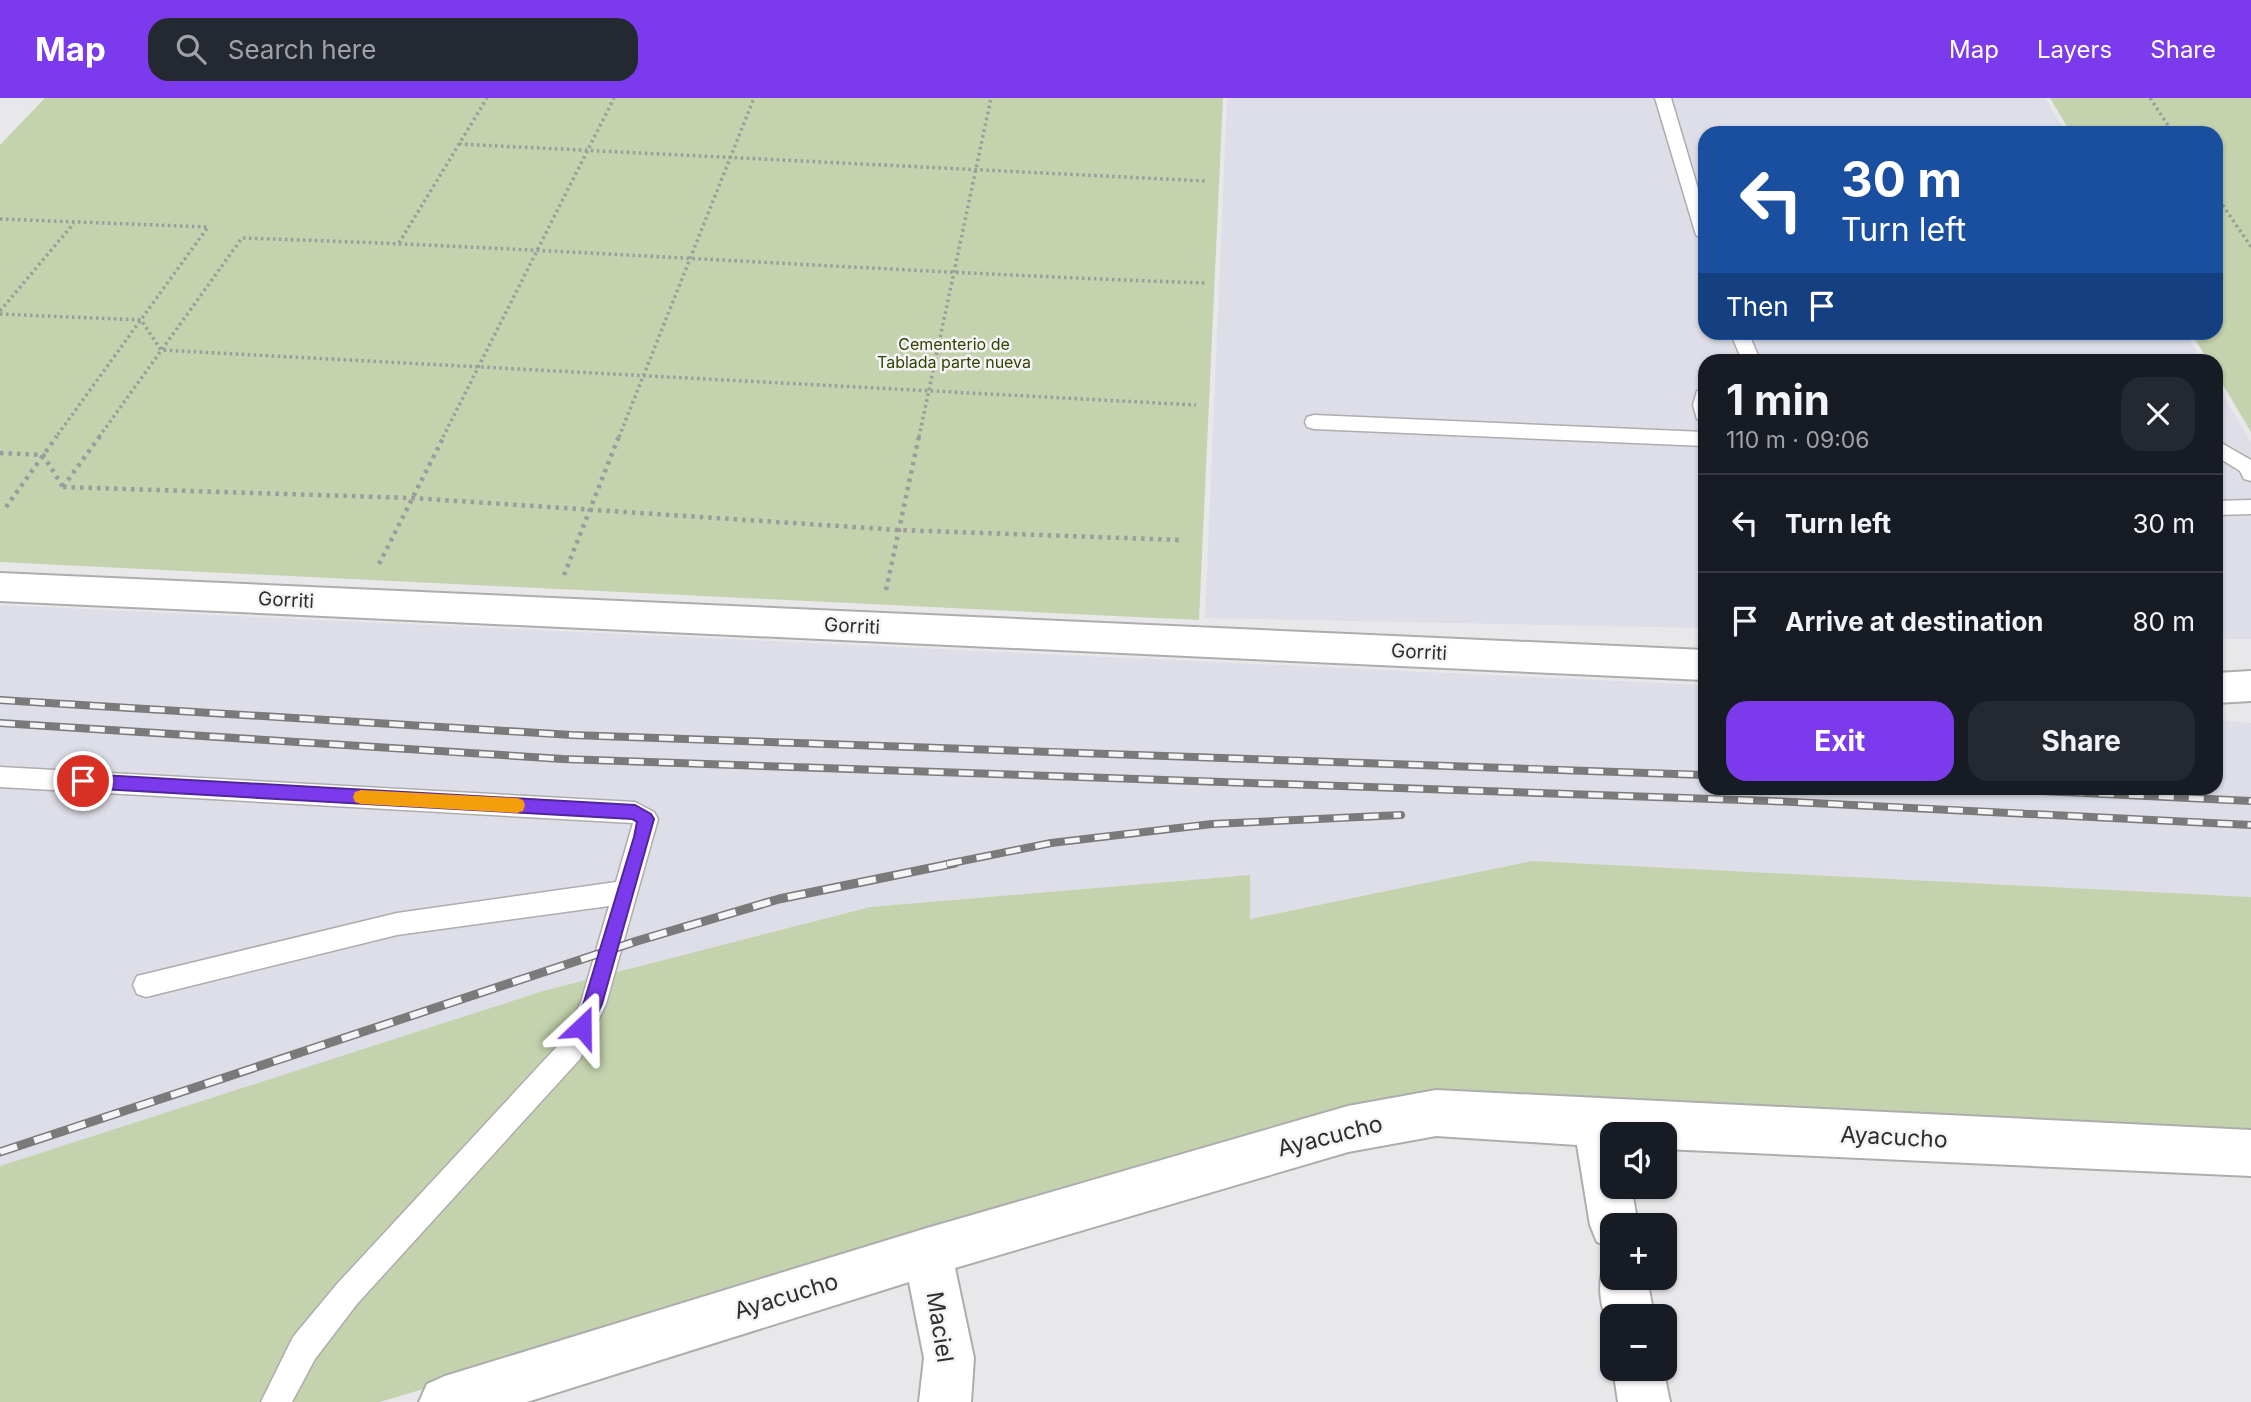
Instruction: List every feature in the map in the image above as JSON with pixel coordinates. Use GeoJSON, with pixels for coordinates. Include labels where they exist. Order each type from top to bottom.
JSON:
{"type":"FeatureCollection","features":[{"type":"Feature","properties":{"kind":"street","name":"Gorriti"},"geometry":{"type":"LineString","coordinates":[[0,587],[1698,665]]}},
{"type":"Feature","properties":{"kind":"street"},"geometry":{"type":"LineString","coordinates":[[2223,688],[2251,687]]}},
{"type":"Feature","properties":{"kind":"street","name":"Ayacucho"},"geometry":{"type":"LineString","coordinates":[[445,1402],[927,1252],[1348,1129],[1436,1113],[2248,1159]]}},
{"type":"Feature","properties":{"kind":"street"},"geometry":{"type":"LineString","coordinates":[[1597,1123],[1612,1213]]}},
{"type":"Feature","properties":{"kind":"street","name":"Maciel"},"geometry":{"type":"LineString","coordinates":[[927,1252],[949,1358],[944,1402]]}},
{"type":"Feature","properties":{"kind":"street"},"geometry":{"type":"LineString","coordinates":[[1640,1381],[1644,1402]]}},
{"type":"Feature","properties":{"kind":"lane"},"geometry":{"type":"LineString","coordinates":[[1663,98],[1698,215]]}},
{"type":"Feature","properties":{"kind":"lane"},"geometry":{"type":"LineString","coordinates":[[1314,422],[1698,439]]}},
{"type":"Feature","properties":{"kind":"lane"},"geometry":{"type":"LineString","coordinates":[[2223,451],[2248,467],[2251,474]]}},
{"type":"Feature","properties":{"kind":"lane"},"geometry":{"type":"LineString","coordinates":[[2223,508],[2251,507]]}},
{"type":"Feature","properties":{"kind":"lane"},"geometry":{"type":"LineString","coordinates":[[0,777],[635,812],[646,819],[593,1004],[571,1050],[347,1294],[304,1348],[276,1402]]}},
{"type":"Feature","properties":{"kind":"lane"},"geometry":{"type":"LineString","coordinates":[[146,985],[397,924],[626,892]]}},
{"type":"Feature","properties":{"kind":"path"},"geometry":{"type":"LineString","coordinates":[[399,243],[487,98]]}},
{"type":"Feature","properties":{"kind":"path"},"geometry":{"type":"LineString","coordinates":[[379,564],[614,98]]}},
{"type":"Feature","properties":{"kind":"path"},"geometry":{"type":"LineString","coordinates":[[563,577],[754,98]]}},
{"type":"Feature","properties":{"kind":"path"},"geometry":{"type":"LineString","coordinates":[[884,595],[991,98]]}},
{"type":"Feature","properties":{"kind":"path"},"geometry":{"type":"LineString","coordinates":[[2150,98],[2169,126]]}},
{"type":"Feature","properties":{"kind":"path"},"geometry":{"type":"LineString","coordinates":[[459,144],[1205,181]]}},
{"type":"Feature","properties":{"kind":"path"},"geometry":{"type":"LineString","coordinates":[[2223,205],[2251,247]]}},
{"type":"Feature","properties":{"kind":"path"},"geometry":{"type":"LineString","coordinates":[[0,219],[208,227],[6,507]]}},
{"type":"Feature","properties":{"kind":"path"},"geometry":{"type":"LineString","coordinates":[[0,312],[74,222]]}},
{"type":"Feature","properties":{"kind":"path"},"geometry":{"type":"LineString","coordinates":[[62,487],[242,238],[538,250],[953,274],[1205,283]]}},
{"type":"Feature","properties":{"kind":"path"},"geometry":{"type":"LineString","coordinates":[[0,312],[141,320]]}},
{"type":"Feature","properties":{"kind":"path"},"geometry":{"type":"LineString","coordinates":[[141,320],[161,350]]}},
{"type":"Feature","properties":{"kind":"path"},"geometry":{"type":"LineString","coordinates":[[161,350],[478,369],[1196,405]]}},
{"type":"Feature","properties":{"kind":"path"},"geometry":{"type":"LineString","coordinates":[[0,453],[43,455]]}},
{"type":"Feature","properties":{"kind":"path"},"geometry":{"type":"LineString","coordinates":[[43,455],[62,487]]}},
{"type":"Feature","properties":{"kind":"path"},"geometry":{"type":"LineString","coordinates":[[62,487],[412,498],[899,530],[1181,540]]}},
{"type":"Feature","properties":{"kind":"shaded area"},"geometry":{"type":"Polygon","coordinates":[[[1227,98],[2045,98],[2062,126],[1698,126],[1698,340],[2189,340],[2198,354],[1698,354],[1698,628],[1205,618],[1227,98]]]}},
{"type":"Feature","properties":{"kind":"shaded area"},"geometry":{"type":"Polygon","coordinates":[[[2223,395],[2251,443],[2251,639],[2223,639],[2223,395]]]}},
{"type":"Feature","properties":{"kind":"shaded area"},"geometry":{"type":"Polygon","coordinates":[[[0,605],[1698,685],[1698,795],[2223,795],[2223,721],[2251,723],[2251,897],[1532,861],[1250,919],[1250,875],[870,907],[543,991],[0,1166],[0,605]]]}},
{"type":"Feature","properties":{"kind":"green space","name":"Cementerio de Tablada parte nueva"},"geometry":{"type":"Polygon","coordinates":[[[45,98],[1223,98],[1199,620],[0,562],[0,145],[45,98]]]}},
{"type":"Feature","properties":{"kind":"green space"},"geometry":{"type":"Polygon","coordinates":[[[2050,98],[2251,98],[2251,432],[2223,385],[2223,354],[2204,354],[2195,340],[2223,340],[2223,126],[2067,126],[2050,98]]]}},
{"type":"Feature","properties":{"kind":"green space"},"geometry":{"type":"Polygon","coordinates":[[[1532,861],[2251,897],[2251,1141],[1358,1110],[380,1402],[0,1402],[0,1166],[543,991],[870,907],[1250,875],[1250,919],[1532,861]]]}},
{"type":"Feature","properties":{"kind":"railway"},"geometry":{"type":"LineString","coordinates":[[0,700],[572,735],[1698,775]]}},
{"type":"Feature","properties":{"kind":"railway"},"geometry":{"type":"LineString","coordinates":[[0,723],[563,759],[1771,801],[2251,825]]}},
{"type":"Feature","properties":{"kind":"railway"},"geometry":{"type":"LineString","coordinates":[[2125,795],[2251,801]]}},
{"type":"Feature","properties":{"kind":"railway"},"geometry":{"type":"LineString","coordinates":[[947,864],[1051,843],[1212,824],[1401,815]]}},
{"type":"Feature","properties":{"kind":"railway"},"geometry":{"type":"LineString","coordinates":[[0,1152],[637,941],[779,899],[955,863]]}},
{"type":"Feature","properties":{"kind":"slow traffic"},"geometry":{"type":"LineString","coordinates":[[361,797],[517,805]]}},
{"type":"Feature","properties":{"kind":"route"},"geometry":{"type":"LineString","coordinates":[[83,781],[635,812],[646,819],[642,837],[593,1004],[582,1027]]}}]}
